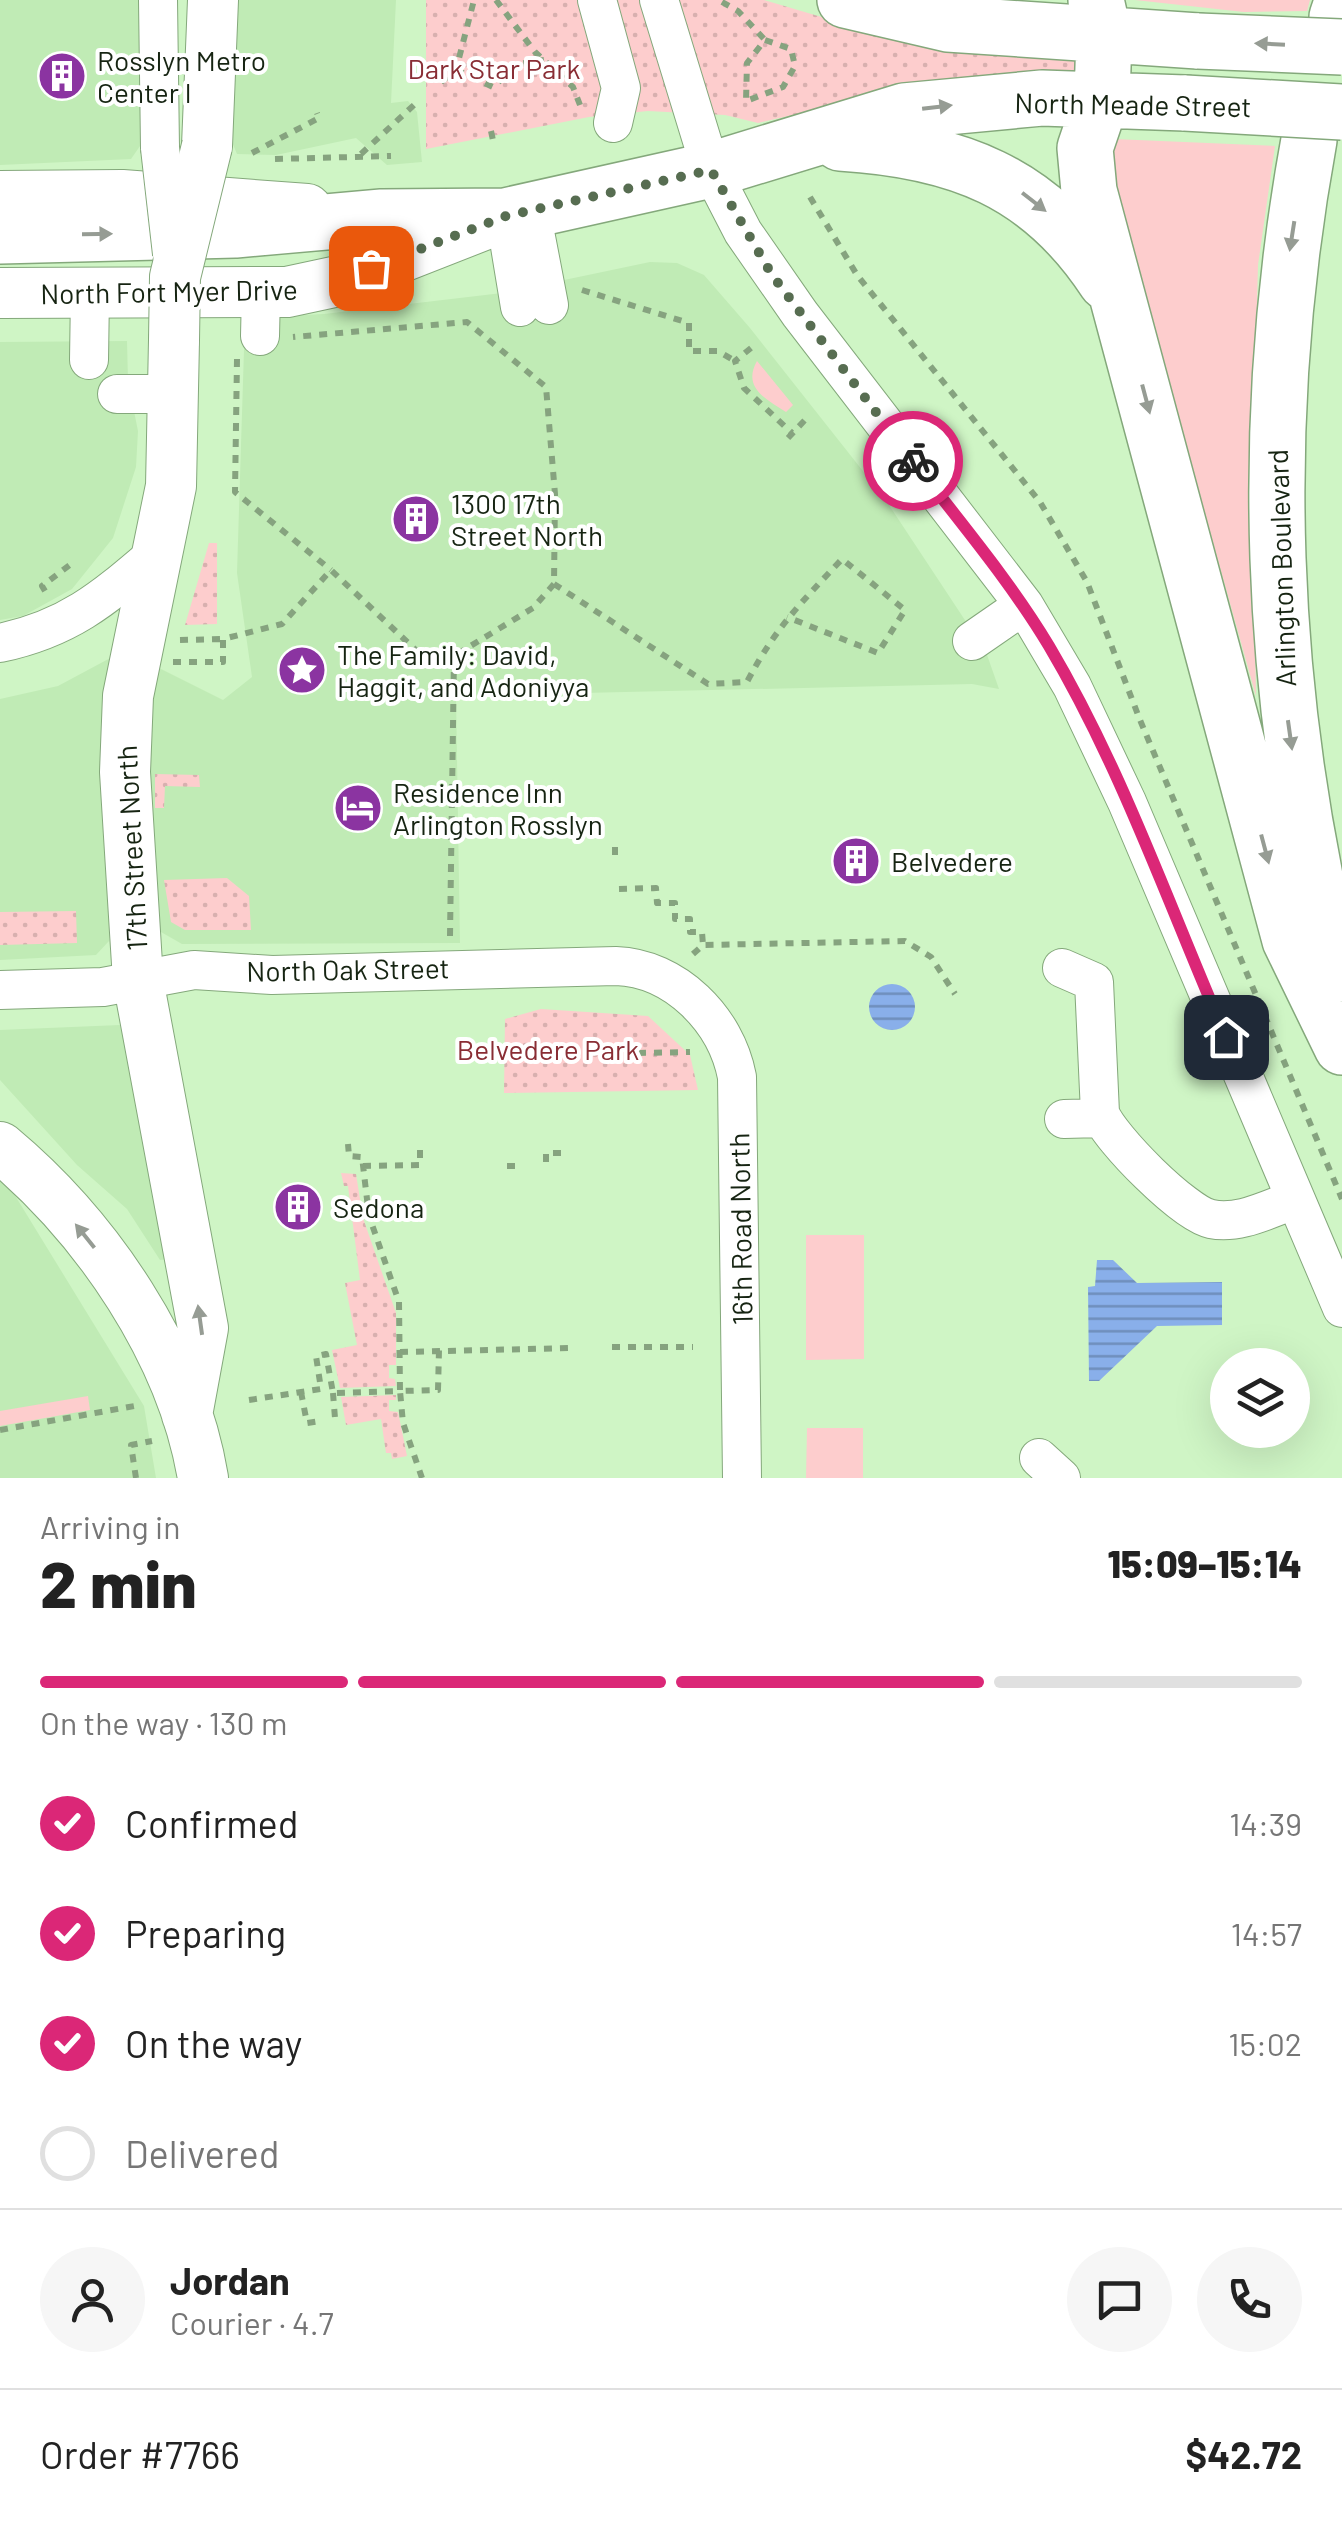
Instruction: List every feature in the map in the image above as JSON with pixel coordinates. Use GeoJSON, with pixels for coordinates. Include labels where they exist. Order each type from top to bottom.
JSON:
{"type":"FeatureCollection","features":[{"type":"Feature","properties":{"kind":"highway"},"geometry":{"type":"LineString","coordinates":[[845,0],[948,24],[1100,18],[1198,40],[1340,22]]}},
{"type":"Feature","properties":{"kind":"highway"},"geometry":{"type":"LineString","coordinates":[[973,0],[1018,0]]}},
{"type":"Feature","properties":{"kind":"highway"},"geometry":{"type":"LineString","coordinates":[[1100,18],[1102,98],[1087,138],[1086,172],[1290,940],[1342,1047]]}},
{"type":"Feature","properties":{"kind":"highway","name":"North Meade Street"},"geometry":{"type":"LineString","coordinates":[[809,140],[904,111],[1017,99],[1102,98],[1185,103],[1325,126]]}},
{"type":"Feature","properties":{"kind":"highway","name":"Arlington Boulevard"},"geometry":{"type":"LineString","coordinates":[[1325,126],[1280,338],[1277,584],[1300,796],[1342,993]]}},
{"type":"Feature","properties":{"kind":"highway","name":"North Fort Myer Drive"},"geometry":{"type":"LineString","coordinates":[[0,236],[235,230],[382,217],[518,214],[711,170],[809,140]]}},
{"type":"Feature","properties":{"kind":"highway"},"geometry":{"type":"LineString","coordinates":[[809,140],[929,152],[1001,180],[1060,224],[1121,305]]}},
{"type":"Feature","properties":{"kind":"main road","name":"17th Street North"},"geometry":{"type":"LineString","coordinates":[[162,1420],[202,1328],[138,980],[128,851],[126,710],[172,474],[175,276],[206,151],[213,0]]}},
{"type":"Feature","properties":{"kind":"main road","name":"North Fort Myer Drive"},"geometry":{"type":"LineString","coordinates":[[0,196],[234,201],[382,217]]}},
{"type":"Feature","properties":{"kind":"main road","name":"North Fort Myer Drive"},"geometry":{"type":"LineString","coordinates":[[0,293],[90,294],[259,327],[316,288],[518,214]]}},
{"type":"Feature","properties":{"kind":"main road"},"geometry":{"type":"LineString","coordinates":[[0,1147],[53,1198],[118,1279],[162,1420],[203,1478]]}},
{"type":"Feature","properties":{"kind":"street"},"geometry":{"type":"LineString","coordinates":[[158,0],[206,151]]}},
{"type":"Feature","properties":{"kind":"street"},"geometry":{"type":"LineString","coordinates":[[596,120],[621,88],[597,0]]}},
{"type":"Feature","properties":{"kind":"street"},"geometry":{"type":"LineString","coordinates":[[659,0],[711,170],[772,275],[1024,605],[1072,686],[1120,787],[1342,1308]]}},
{"type":"Feature","properties":{"kind":"street"},"geometry":{"type":"LineString","coordinates":[[518,214],[548,300]]}},
{"type":"Feature","properties":{"kind":"street"},"geometry":{"type":"LineString","coordinates":[[89,360],[90,294]]}},
{"type":"Feature","properties":{"kind":"street"},"geometry":{"type":"LineString","coordinates":[[117,394],[172,394]]}},
{"type":"Feature","properties":{"kind":"street"},"geometry":{"type":"LineString","coordinates":[[0,643],[49,631],[77,618],[159,551]]}},
{"type":"Feature","properties":{"kind":"street"},"geometry":{"type":"LineString","coordinates":[[972,642],[1024,605]]}},
{"type":"Feature","properties":{"kind":"street","name":"North Oak Street"},"geometry":{"type":"LineString","coordinates":[[0,990],[103,988],[194,970],[272,974],[625,966],[655,972],[689,996]]}},
{"type":"Feature","properties":{"kind":"street"},"geometry":{"type":"LineString","coordinates":[[1062,968],[1094,982],[1102,1118],[1184,1204],[1214,1230],[1294,1200]]}},
{"type":"Feature","properties":{"kind":"street","name":"16th Road North"},"geometry":{"type":"LineString","coordinates":[[689,996],[718,1028],[736,1077],[742,1478]]}},
{"type":"Feature","properties":{"kind":"street"},"geometry":{"type":"LineString","coordinates":[[1064,1118],[1102,1118]]}},
{"type":"Feature","properties":{"kind":"path"},"geometry":{"type":"LineString","coordinates":[[441,82],[456,70],[474,0]]}},
{"type":"Feature","properties":{"kind":"path"},"geometry":{"type":"LineString","coordinates":[[496,0],[544,60],[573,87],[596,120]]}},
{"type":"Feature","properties":{"kind":"path"},"geometry":{"type":"LineString","coordinates":[[722,2],[738,11],[765,40],[786,45],[795,66],[783,87],[746,101]]}},
{"type":"Feature","properties":{"kind":"path"},"geometry":{"type":"LineString","coordinates":[[740,110],[746,101],[747,63],[765,40]]}},
{"type":"Feature","properties":{"kind":"path"},"geometry":{"type":"LineString","coordinates":[[456,70],[493,87],[518,64],[544,60]]}},
{"type":"Feature","properties":{"kind":"path"},"geometry":{"type":"LineString","coordinates":[[360,155],[414,105]]}},
{"type":"Feature","properties":{"kind":"path"},"geometry":{"type":"LineString","coordinates":[[206,151],[252,149],[320,118],[317,113]]}},
{"type":"Feature","properties":{"kind":"path"},"geometry":{"type":"LineString","coordinates":[[492,131],[494,145]]}},
{"type":"Feature","properties":{"kind":"path"},"geometry":{"type":"LineString","coordinates":[[275,159],[392,156]]}},
{"type":"Feature","properties":{"kind":"path"},"geometry":{"type":"LineString","coordinates":[[548,300],[689,323],[689,350],[718,351],[735,361],[744,388],[790,436],[805,420]]}},
{"type":"Feature","properties":{"kind":"path"},"geometry":{"type":"LineString","coordinates":[[467,322],[546,387],[555,494],[554,584],[533,608],[454,656],[421,655],[331,570],[234,492],[259,327],[467,322]]}},
{"type":"Feature","properties":{"kind":"path"},"geometry":{"type":"LineString","coordinates":[[735,361],[750,348]]}},
{"type":"Feature","properties":{"kind":"path"},"geometry":{"type":"LineString","coordinates":[[554,584],[708,684],[747,682],[773,632],[787,617],[842,559],[905,610],[878,653],[787,617]]}},
{"type":"Feature","properties":{"kind":"path"},"geometry":{"type":"LineString","coordinates":[[48,597],[42,586],[75,561]]}},
{"type":"Feature","properties":{"kind":"path"},"geometry":{"type":"LineString","coordinates":[[192,640],[224,639],[282,624],[331,570]]}},
{"type":"Feature","properties":{"kind":"path"},"geometry":{"type":"LineString","coordinates":[[167,662],[223,662],[224,639]]}},
{"type":"Feature","properties":{"kind":"path"},"geometry":{"type":"LineString","coordinates":[[450,938],[454,656]]}},
{"type":"Feature","properties":{"kind":"path"},"geometry":{"type":"LineString","coordinates":[[618,890],[656,888],[658,903],[675,903],[675,919],[690,919],[690,932],[702,932],[703,945]]}},
{"type":"Feature","properties":{"kind":"path"},"geometry":{"type":"LineString","coordinates":[[694,954],[703,945],[906,941],[938,964],[955,994]]}},
{"type":"Feature","properties":{"kind":"path"},"geometry":{"type":"LineString","coordinates":[[638,1053],[696,1052]]}},
{"type":"Feature","properties":{"kind":"path"},"geometry":{"type":"LineString","coordinates":[[348,1144],[349,1156],[362,1157],[369,1216],[399,1302],[403,1423],[422,1478]]}},
{"type":"Feature","properties":{"kind":"path"},"geometry":{"type":"LineString","coordinates":[[363,1166],[420,1165],[420,1147]]}},
{"type":"Feature","properties":{"kind":"path"},"geometry":{"type":"LineString","coordinates":[[546,1162],[546,1153],[569,1153]]}},
{"type":"Feature","properties":{"kind":"path"},"geometry":{"type":"LineString","coordinates":[[507,1166],[517,1166]]}},
{"type":"Feature","properties":{"kind":"path"},"geometry":{"type":"LineString","coordinates":[[612,1347],[693,1347]]}},
{"type":"Feature","properties":{"kind":"path"},"geometry":{"type":"LineString","coordinates":[[400,1352],[573,1348]]}},
{"type":"Feature","properties":{"kind":"path"},"geometry":{"type":"LineString","coordinates":[[333,1393],[438,1390],[439,1350]]}},
{"type":"Feature","properties":{"kind":"path"},"geometry":{"type":"LineString","coordinates":[[249,1400],[321,1389],[316,1356],[326,1354],[335,1418]]}},
{"type":"Feature","properties":{"kind":"path"},"geometry":{"type":"LineString","coordinates":[[301,1392],[307,1423],[320,1421]]}},
{"type":"Feature","properties":{"kind":"path"},"geometry":{"type":"LineString","coordinates":[[0,1430],[162,1420]]}},
{"type":"Feature","properties":{"kind":"path"},"geometry":{"type":"LineString","coordinates":[[136,1478],[131,1445],[162,1420]]}},
{"type":"Feature","properties":{"kind":"shaded area","name":"Rosslyn Metro Center I"},"geometry":{"type":"Polygon","coordinates":[[[0,0],[141,0],[140,146],[131,159],[0,165],[0,0]]]}},
{"type":"Feature","properties":{"kind":"shaded area"},"geometry":{"type":"Polygon","coordinates":[[[233,0],[396,0],[391,103],[408,101],[417,112],[422,162],[387,165],[356,138],[276,155],[237,154],[232,142],[233,0]]]}},
{"type":"Feature","properties":{"kind":"shaded area"},"geometry":{"type":"Polygon","coordinates":[[[650,262],[677,263],[704,275],[750,328],[885,499],[986,652],[999,689],[972,684],[456,696],[460,943],[182,944],[154,928],[142,773],[157,667],[223,700],[252,677],[237,573],[245,318],[324,314],[502,293],[650,262]]]}},
{"type":"Feature","properties":{"kind":"shaded area"},"geometry":{"type":"Polygon","coordinates":[[[127,341],[128,381],[138,431],[136,467],[113,538],[72,589],[23,616],[0,620],[0,342],[127,341]]]}},
{"type":"Feature","properties":{"kind":"shaded area"},"geometry":{"type":"Polygon","coordinates":[[[114,656],[109,941],[96,955],[0,960],[0,699],[58,686],[114,656]]]}},
{"type":"Feature","properties":{"kind":"shaded area"},"geometry":{"type":"Polygon","coordinates":[[[120,1025],[170,1259],[160,1260],[127,1209],[77,1165],[0,1080],[0,1030],[120,1025]]]}},
{"type":"Feature","properties":{"kind":"shaded area"},"geometry":{"type":"Polygon","coordinates":[[[0,1171],[144,1406],[156,1478],[0,1478],[0,1171]]]}},
{"type":"Feature","properties":{"kind":"green space","name":"Dark Star Park"},"geometry":{"type":"Polygon","coordinates":[[[426,0],[764,0],[835,21],[1083,48],[1080,73],[858,100],[758,123],[725,115],[648,111],[589,117],[426,149],[426,0]]]}},
{"type":"Feature","properties":{"kind":"green space"},"geometry":{"type":"Polygon","coordinates":[[[1135,0],[1310,0],[1307,11],[1244,12],[1135,0]]]}},
{"type":"Feature","properties":{"kind":"green space"},"geometry":{"type":"Polygon","coordinates":[[[1114,139],[1275,146],[1258,265],[1252,482],[1256,696],[1114,189],[1114,139]]]}},
{"type":"Feature","properties":{"kind":"green space"},"geometry":{"type":"Polygon","coordinates":[[[757,361],[793,405],[786,412],[754,386],[757,361]]]}},
{"type":"Feature","properties":{"kind":"green space"},"geometry":{"type":"Polygon","coordinates":[[[209,543],[217,543],[217,624],[185,625],[209,543]]]}},
{"type":"Feature","properties":{"kind":"green space"},"geometry":{"type":"Polygon","coordinates":[[[155,774],[199,775],[200,787],[165,786],[164,808],[155,808],[155,774]]]}},
{"type":"Feature","properties":{"kind":"green space"},"geometry":{"type":"Polygon","coordinates":[[[227,878],[249,896],[251,930],[185,930],[171,922],[164,880],[227,878]]]}},
{"type":"Feature","properties":{"kind":"green space"},"geometry":{"type":"Polygon","coordinates":[[[76,911],[77,943],[0,945],[0,912],[76,911]]]}},
{"type":"Feature","properties":{"kind":"green space","name":"Belvedere Park"},"geometry":{"type":"Polygon","coordinates":[[[541,1009],[648,1016],[690,1055],[698,1090],[504,1093],[505,1019],[541,1009]]]}},
{"type":"Feature","properties":{"kind":"green space"},"geometry":{"type":"Polygon","coordinates":[[[341,1173],[356,1174],[363,1218],[396,1313],[396,1365],[389,1365],[389,1378],[395,1379],[396,1386],[340,1388],[332,1350],[357,1345],[345,1283],[360,1280],[348,1186],[344,1186],[341,1173]]]}},
{"type":"Feature","properties":{"kind":"green space"},"geometry":{"type":"Polygon","coordinates":[[[806,1235],[864,1235],[864,1359],[806,1360],[806,1235]]]}},
{"type":"Feature","properties":{"kind":"green space"},"geometry":{"type":"Polygon","coordinates":[[[396,1395],[396,1400],[389,1400],[389,1411],[398,1412],[407,1456],[392,1459],[391,1453],[386,1453],[381,1419],[346,1425],[341,1397],[396,1395]]]}},
{"type":"Feature","properties":{"kind":"green space"},"geometry":{"type":"Polygon","coordinates":[[[88,1396],[90,1410],[0,1426],[0,1411],[88,1396]]]}},
{"type":"Feature","properties":{"kind":"green space"},"geometry":{"type":"Polygon","coordinates":[[[807,1428],[863,1428],[863,1478],[806,1478],[807,1428]]]}},
{"type":"Feature","properties":{"kind":"water"},"geometry":{"type":"Polygon","coordinates":[[[892,984],[908,991],[915,1007],[908,1023],[892,1030],[876,1023],[869,1007],[876,991],[892,984]]]}},
{"type":"Feature","properties":{"kind":"water"},"geometry":{"type":"Polygon","coordinates":[[[1097,1260],[1113,1260],[1137,1283],[1222,1282],[1222,1325],[1157,1326],[1099,1381],[1089,1381],[1088,1287],[1095,1286],[1097,1260]]]}},
{"type":"Feature","properties":{"kind":"way so far"},"geometry":{"type":"LineString","coordinates":[[371,268],[506,216],[711,170],[743,232],[772,275],[913,461]]}},
{"type":"Feature","properties":{"kind":"place","name":"Rosslyn Metro Center I"},"geometry":{"type":"Point","coordinates":[62,76]}},
{"type":"Feature","properties":{"kind":"place","name":"1300 17th Street North"},"geometry":{"type":"Point","coordinates":[416,519]}},
{"type":"Feature","properties":{"kind":"place","name":"The Family: David, Haggit, and Adoniyya"},"geometry":{"type":"Point","coordinates":[302,670]}},
{"type":"Feature","properties":{"kind":"place","name":"Residence Inn Arlington Rosslyn"},"geometry":{"type":"Point","coordinates":[358,808]}},
{"type":"Feature","properties":{"kind":"place","name":"Belvedere"},"geometry":{"type":"Point","coordinates":[856,861]}},
{"type":"Feature","properties":{"kind":"place","name":"Sedona"},"geometry":{"type":"Point","coordinates":[298,1207]}},
{"type":"Feature","properties":{"kind":"route"},"geometry":{"type":"LineString","coordinates":[[913,461],[1024,605],[1072,686],[1127,802],[1226,1037]]}}]}
